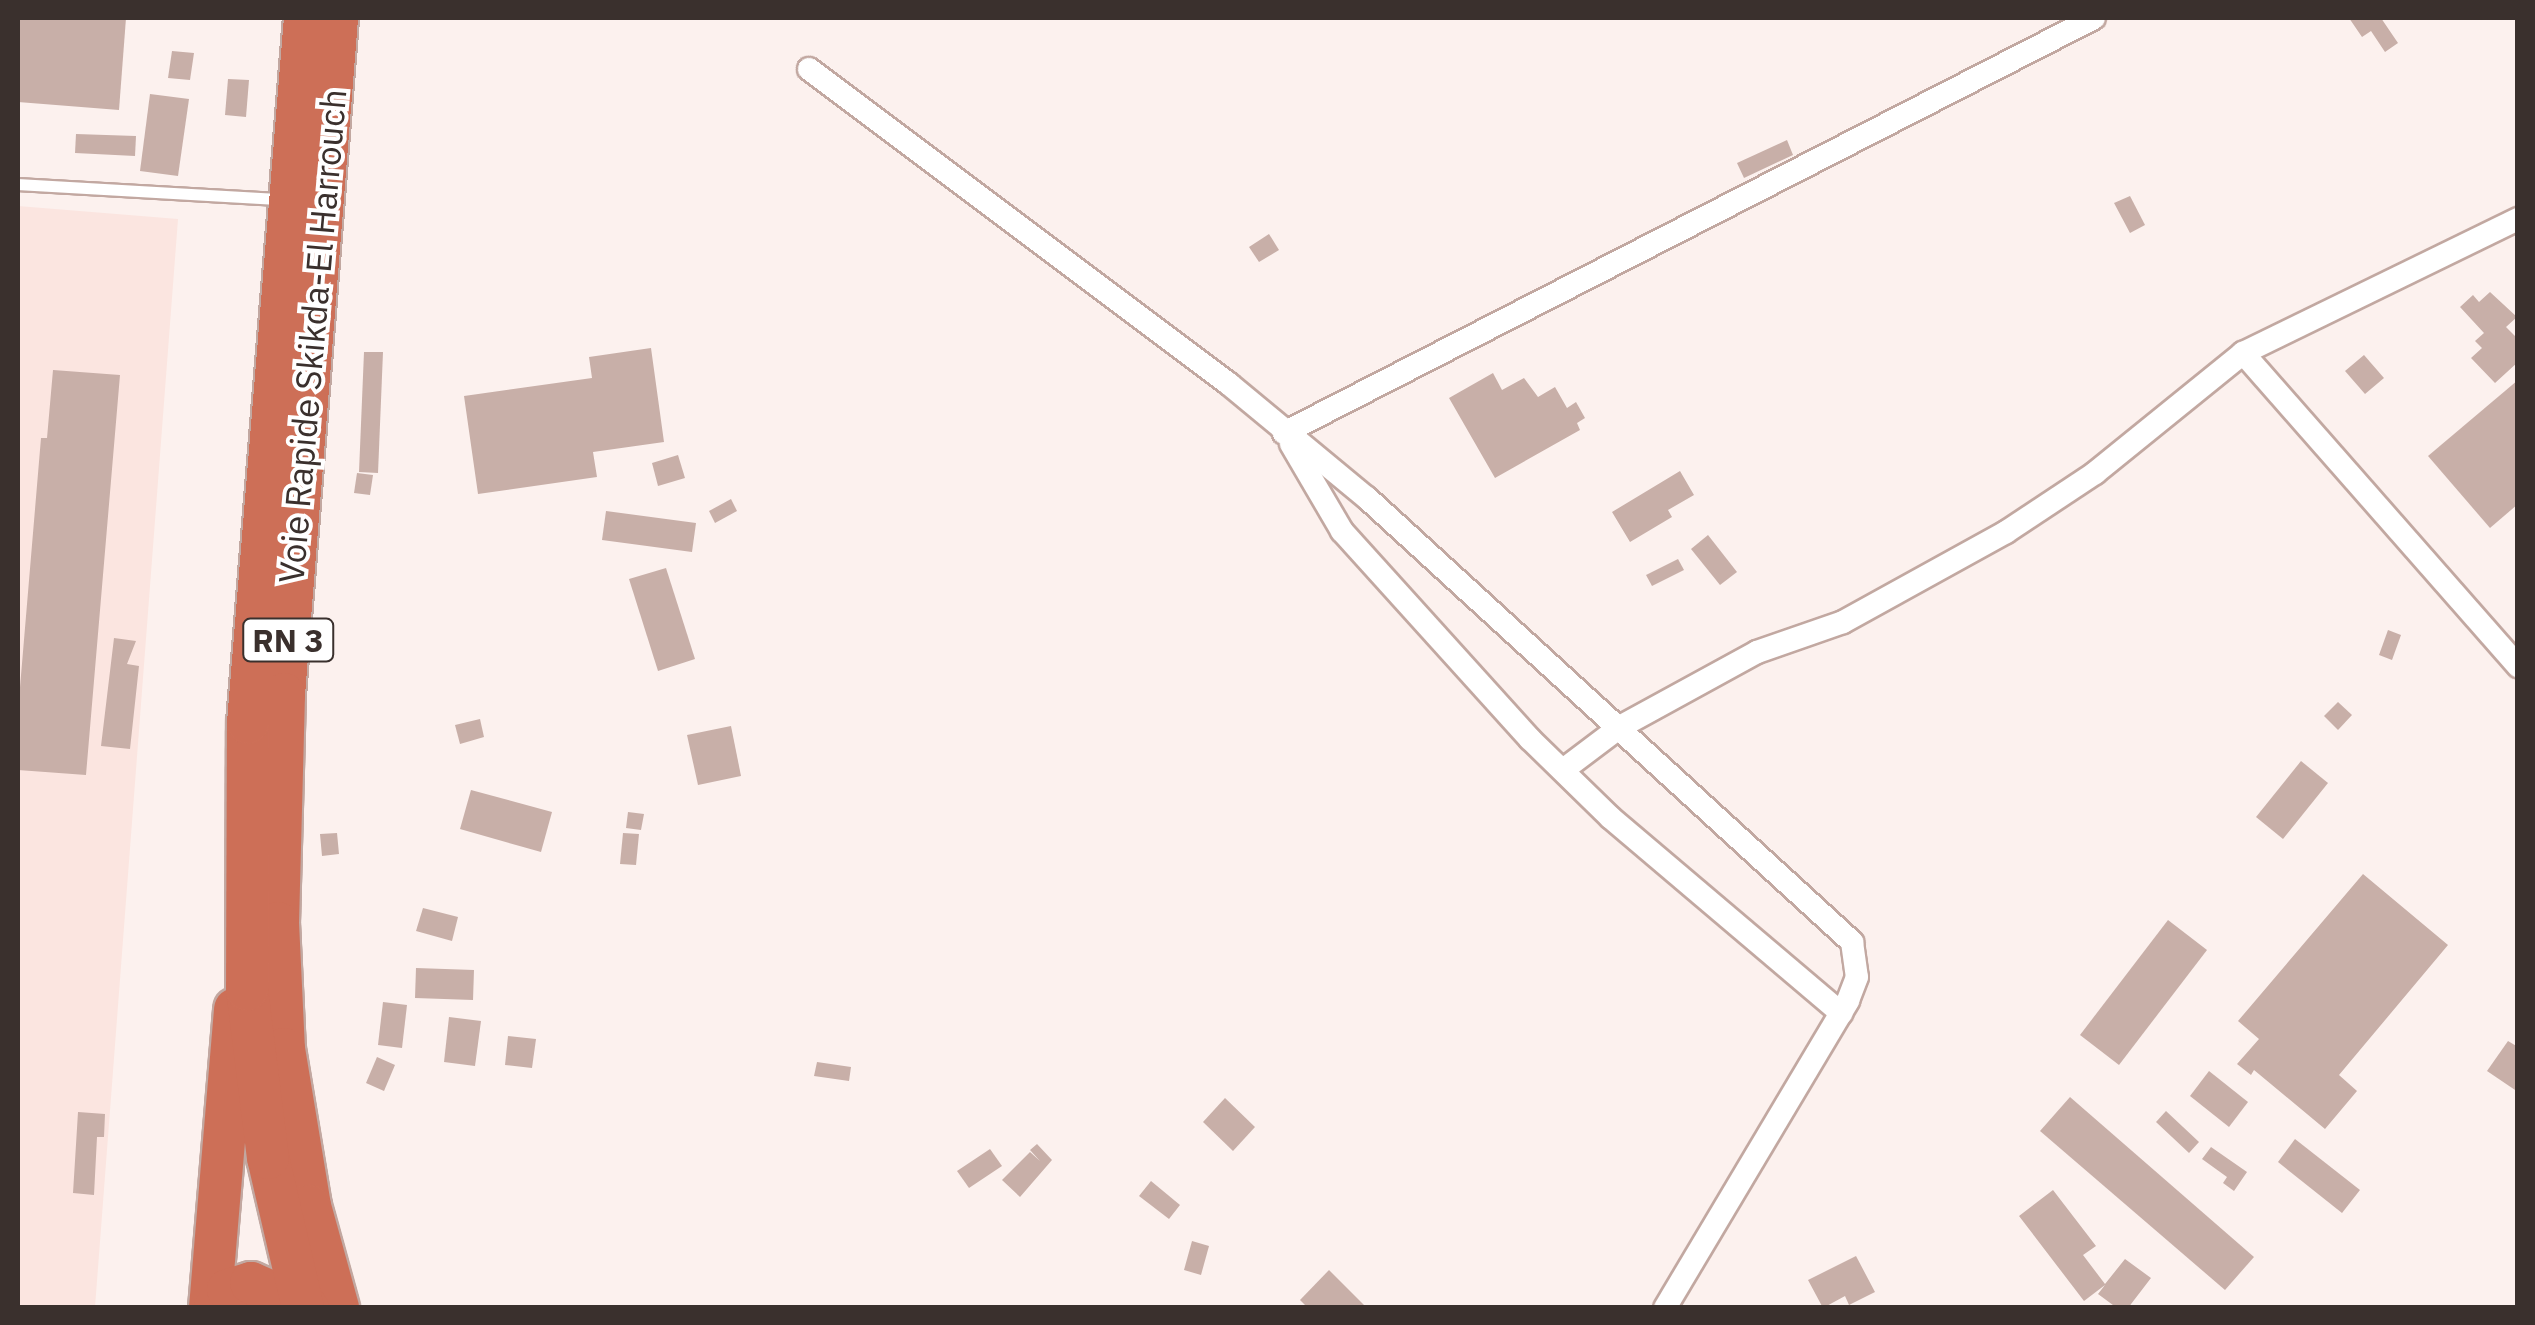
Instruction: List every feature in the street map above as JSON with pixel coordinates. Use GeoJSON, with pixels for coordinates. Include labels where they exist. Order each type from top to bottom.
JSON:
{"type":"FeatureCollection","features":[{"type":"Feature","properties":{"kind":"highway","name":"Voie Rapide Skikda-El Harrouch"},"geometry":{"type":"LineString","coordinates":[[304,18],[248,723],[248,990],[268,1158],[309,1306]]}},
{"type":"Feature","properties":{"kind":"highway","name":"Voie Rapide Skikda-El Harrouch"},"geometry":{"type":"LineString","coordinates":[[309,1306],[325,1259],[310,1206],[284,1050],[278,924],[284,694],[337,18]]}},
{"type":"Feature","properties":{"kind":"highway"},"geometry":{"type":"LineString","coordinates":[[212,1308],[227,1066],[248,920]]}},
{"type":"Feature","properties":{"kind":"highway"},"geometry":{"type":"LineString","coordinates":[[212,1308],[228,1290],[251,1283],[309,1306]]}},
{"type":"Feature","properties":{"kind":"street"},"geometry":{"type":"LineString","coordinates":[[1284,433],[2094,18]]}},
{"type":"Feature","properties":{"kind":"street"},"geometry":{"type":"LineString","coordinates":[[809,69],[1229,384],[1367,498],[1852,942],[1857,977],[1841,1013],[1665,1308]]}},
{"type":"Feature","properties":{"kind":"street"},"geometry":{"type":"LineString","coordinates":[[1562,770],[1620,727],[1756,652],[1842,622],[2006,532],[2095,474],[2242,353],[2518,219]]}},
{"type":"Feature","properties":{"kind":"street"},"geometry":{"type":"LineString","coordinates":[[2242,353],[2518,666]]}},
{"type":"Feature","properties":{"kind":"street"},"geometry":{"type":"LineString","coordinates":[[1284,433],[1342,530],[1562,770],[1626,831],[1841,1013]]}},
{"type":"Feature","properties":{"kind":"lane"},"geometry":{"type":"LineString","coordinates":[[18,184],[290,200]]}},
{"type":"Feature","properties":{"kind":"shaded area"},"geometry":{"type":"Polygon","coordinates":[[[18,206],[178,219],[95,1307],[18,1307],[18,206]]]}},
{"type":"Feature","properties":{"kind":"building"},"geometry":{"type":"Polygon","coordinates":[[[18,18],[126,18],[119,110],[18,102],[18,18]]]}},
{"type":"Feature","properties":{"kind":"building"},"geometry":{"type":"Polygon","coordinates":[[[2349,18],[2381,18],[2398,43],[2385,52],[2371,31],[2362,37],[2349,18]]]}},
{"type":"Feature","properties":{"kind":"building"},"geometry":{"type":"Polygon","coordinates":[[[172,51],[194,53],[190,80],[168,78],[172,51]]]}},
{"type":"Feature","properties":{"kind":"building"},"geometry":{"type":"Polygon","coordinates":[[[228,79],[249,80],[246,117],[225,115],[228,79]]]}},
{"type":"Feature","properties":{"kind":"building"},"geometry":{"type":"Polygon","coordinates":[[[150,94],[189,99],[178,176],[140,171],[150,94]]]}},
{"type":"Feature","properties":{"kind":"building"},"geometry":{"type":"Polygon","coordinates":[[[76,134],[136,136],[135,156],[75,153],[76,134]]]}},
{"type":"Feature","properties":{"kind":"building"},"geometry":{"type":"Polygon","coordinates":[[[1787,140],[1793,155],[1744,178],[1737,163],[1787,140]]]}},
{"type":"Feature","properties":{"kind":"building"},"geometry":{"type":"Polygon","coordinates":[[[2130,196],[2145,225],[2130,233],[2114,203],[2130,196]]]}},
{"type":"Feature","properties":{"kind":"building"},"geometry":{"type":"Polygon","coordinates":[[[1269,234],[1279,250],[1259,262],[1249,247],[1269,234]]]}},
{"type":"Feature","properties":{"kind":"building"},"geometry":{"type":"Polygon","coordinates":[[[2490,292],[2517,317],[2506,327],[2518,339],[2518,362],[2495,383],[2471,358],[2482,348],[2475,341],[2484,333],[2460,307],[2473,295],[2479,302],[2490,292]]]}},
{"type":"Feature","properties":{"kind":"building"},"geometry":{"type":"Polygon","coordinates":[[[651,348],[664,442],[593,452],[597,477],[478,494],[464,396],[592,378],[589,357],[651,348]]]}},
{"type":"Feature","properties":{"kind":"building"},"geometry":{"type":"Polygon","coordinates":[[[364,352],[383,352],[378,473],[359,472],[364,352]]]}},
{"type":"Feature","properties":{"kind":"building"},"geometry":{"type":"Polygon","coordinates":[[[2364,355],[2384,378],[2365,394],[2345,371],[2364,355]]]}},
{"type":"Feature","properties":{"kind":"building"},"geometry":{"type":"Polygon","coordinates":[[[53,370],[120,375],[86,775],[18,770],[18,711],[41,438],[47,438],[53,370]]]}},
{"type":"Feature","properties":{"kind":"building"},"geometry":{"type":"Polygon","coordinates":[[[1493,373],[1502,390],[1524,378],[1538,397],[1555,387],[1567,408],[1576,402],[1585,418],[1577,423],[1580,430],[1495,478],[1449,398],[1493,373]]]}},
{"type":"Feature","properties":{"kind":"building"},"geometry":{"type":"Polygon","coordinates":[[[2518,380],[2518,504],[2490,528],[2428,456],[2518,380]]]}},
{"type":"Feature","properties":{"kind":"building"},"geometry":{"type":"Polygon","coordinates":[[[678,455],[685,478],[658,486],[652,463],[678,455]]]}},
{"type":"Feature","properties":{"kind":"building"},"geometry":{"type":"Polygon","coordinates":[[[1680,471],[1694,495],[1668,510],[1672,517],[1630,542],[1612,512],[1680,471]]]}},
{"type":"Feature","properties":{"kind":"building"},"geometry":{"type":"Polygon","coordinates":[[[357,473],[373,475],[370,495],[354,493],[357,473]]]}},
{"type":"Feature","properties":{"kind":"building"},"geometry":{"type":"Polygon","coordinates":[[[731,499],[737,511],[715,523],[709,511],[731,499]]]}},
{"type":"Feature","properties":{"kind":"building"},"geometry":{"type":"Polygon","coordinates":[[[606,511],[696,523],[692,552],[602,540],[606,511]]]}},
{"type":"Feature","properties":{"kind":"building"},"geometry":{"type":"Polygon","coordinates":[[[1708,535],[1737,572],[1720,585],[1691,549],[1708,535]]]}},
{"type":"Feature","properties":{"kind":"building"},"geometry":{"type":"Polygon","coordinates":[[[1678,559],[1684,570],[1652,586],[1646,575],[1678,559]]]}},
{"type":"Feature","properties":{"kind":"building"},"geometry":{"type":"Polygon","coordinates":[[[666,568],[695,659],[658,671],[629,579],[666,568]]]}},
{"type":"Feature","properties":{"kind":"building"},"geometry":{"type":"Polygon","coordinates":[[[2388,630],[2401,635],[2392,660],[2379,655],[2388,630]]]}},
{"type":"Feature","properties":{"kind":"building"},"geometry":{"type":"Polygon","coordinates":[[[114,638],[136,641],[127,664],[139,666],[130,749],[101,746],[114,638]]]}},
{"type":"Feature","properties":{"kind":"building"},"geometry":{"type":"Polygon","coordinates":[[[2338,702],[2352,715],[2338,730],[2324,716],[2338,702]]]}},
{"type":"Feature","properties":{"kind":"building"},"geometry":{"type":"Polygon","coordinates":[[[480,719],[484,737],[460,744],[455,725],[480,719]]]}},
{"type":"Feature","properties":{"kind":"building"},"geometry":{"type":"Polygon","coordinates":[[[731,726],[741,776],[698,785],[687,735],[731,726]]]}},
{"type":"Feature","properties":{"kind":"building"},"geometry":{"type":"Polygon","coordinates":[[[2301,761],[2328,783],[2283,839],[2256,817],[2301,761]]]}},
{"type":"Feature","properties":{"kind":"building"},"geometry":{"type":"Polygon","coordinates":[[[471,790],[552,812],[541,852],[460,829],[471,790]]]}},
{"type":"Feature","properties":{"kind":"building"},"geometry":{"type":"Polygon","coordinates":[[[628,812],[644,814],[641,830],[626,828],[628,812]]]}},
{"type":"Feature","properties":{"kind":"building"},"geometry":{"type":"Polygon","coordinates":[[[337,833],[339,854],[322,856],[320,834],[337,833]]]}},
{"type":"Feature","properties":{"kind":"building"},"geometry":{"type":"Polygon","coordinates":[[[623,833],[639,834],[636,865],[620,864],[623,833]]]}},
{"type":"Feature","properties":{"kind":"building"},"geometry":{"type":"Polygon","coordinates":[[[2363,874],[2448,945],[2339,1075],[2357,1091],[2325,1129],[2254,1070],[2251,1075],[2237,1064],[2259,1039],[2238,1021],[2363,874]]]}},
{"type":"Feature","properties":{"kind":"building"},"geometry":{"type":"Polygon","coordinates":[[[423,908],[458,917],[452,941],[416,931],[423,908]]]}},
{"type":"Feature","properties":{"kind":"building"},"geometry":{"type":"Polygon","coordinates":[[[2168,920],[2207,950],[2119,1065],[2080,1035],[2168,920]]]}},
{"type":"Feature","properties":{"kind":"building"},"geometry":{"type":"Polygon","coordinates":[[[416,968],[474,970],[473,1000],[415,998],[416,968]]]}},
{"type":"Feature","properties":{"kind":"building"},"geometry":{"type":"Polygon","coordinates":[[[383,1002],[407,1005],[402,1048],[378,1045],[383,1002]]]}},
{"type":"Feature","properties":{"kind":"building"},"geometry":{"type":"Polygon","coordinates":[[[449,1017],[481,1021],[475,1066],[444,1062],[449,1017]]]}},
{"type":"Feature","properties":{"kind":"building"},"geometry":{"type":"Polygon","coordinates":[[[508,1036],[536,1039],[532,1068],[505,1065],[508,1036]]]}},
{"type":"Feature","properties":{"kind":"building"},"geometry":{"type":"Polygon","coordinates":[[[2508,1041],[2518,1047],[2518,1092],[2487,1071],[2508,1041]]]}},
{"type":"Feature","properties":{"kind":"building"},"geometry":{"type":"Polygon","coordinates":[[[377,1057],[395,1065],[384,1091],[366,1083],[377,1057]]]}},
{"type":"Feature","properties":{"kind":"building"},"geometry":{"type":"Polygon","coordinates":[[[817,1062],[851,1067],[849,1081],[814,1076],[817,1062]]]}},
{"type":"Feature","properties":{"kind":"building"},"geometry":{"type":"Polygon","coordinates":[[[2209,1071],[2248,1102],[2229,1127],[2190,1096],[2209,1071]]]}},
{"type":"Feature","properties":{"kind":"building"},"geometry":{"type":"Polygon","coordinates":[[[2070,1097],[2254,1257],[2225,1290],[2040,1131],[2070,1097]]]}},
{"type":"Feature","properties":{"kind":"building"},"geometry":{"type":"Polygon","coordinates":[[[1225,1098],[1255,1127],[1233,1151],[1203,1122],[1225,1098]]]}},
{"type":"Feature","properties":{"kind":"building"},"geometry":{"type":"Polygon","coordinates":[[[2166,1111],[2199,1142],[2189,1153],[2156,1122],[2166,1111]]]}},
{"type":"Feature","properties":{"kind":"building"},"geometry":{"type":"Polygon","coordinates":[[[78,1112],[105,1114],[104,1137],[97,1137],[94,1195],[73,1193],[78,1112]]]}},
{"type":"Feature","properties":{"kind":"building"},"geometry":{"type":"Polygon","coordinates":[[[2295,1139],[2360,1190],[2342,1213],[2278,1162],[2295,1139]]]}},
{"type":"Feature","properties":{"kind":"building"},"geometry":{"type":"Polygon","coordinates":[[[1037,1144],[1052,1160],[1020,1197],[1002,1180],[1030,1152],[1040,1161],[1030,1150],[1037,1144]]]}},
{"type":"Feature","properties":{"kind":"building"},"geometry":{"type":"Polygon","coordinates":[[[2211,1147],[2247,1172],[2234,1191],[2223,1183],[2227,1177],[2202,1159],[2211,1147]]]}},
{"type":"Feature","properties":{"kind":"building"},"geometry":{"type":"Polygon","coordinates":[[[990,1149],[1002,1166],[969,1188],[957,1171],[990,1149]]]}},
{"type":"Feature","properties":{"kind":"building"},"geometry":{"type":"Polygon","coordinates":[[[1151,1181],[1180,1205],[1169,1219],[1139,1196],[1151,1181]]]}},
{"type":"Feature","properties":{"kind":"building"},"geometry":{"type":"Polygon","coordinates":[[[2053,1190],[2096,1246],[2083,1255],[2105,1284],[2125,1259],[2151,1278],[2128,1308],[2117,1308],[2098,1294],[2105,1285],[2084,1301],[2019,1216],[2053,1190]]]}},
{"type":"Feature","properties":{"kind":"building"},"geometry":{"type":"Polygon","coordinates":[[[1192,1241],[1209,1246],[1201,1275],[1184,1270],[1192,1241]]]}},
{"type":"Feature","properties":{"kind":"building"},"geometry":{"type":"Polygon","coordinates":[[[1856,1256],[1875,1292],[1849,1305],[1845,1296],[1823,1308],[1808,1280],[1856,1256]]]}},
{"type":"Feature","properties":{"kind":"building"},"geometry":{"type":"Polygon","coordinates":[[[1329,1270],[1367,1308],[1308,1308],[1300,1300],[1329,1270]]]}}]}
